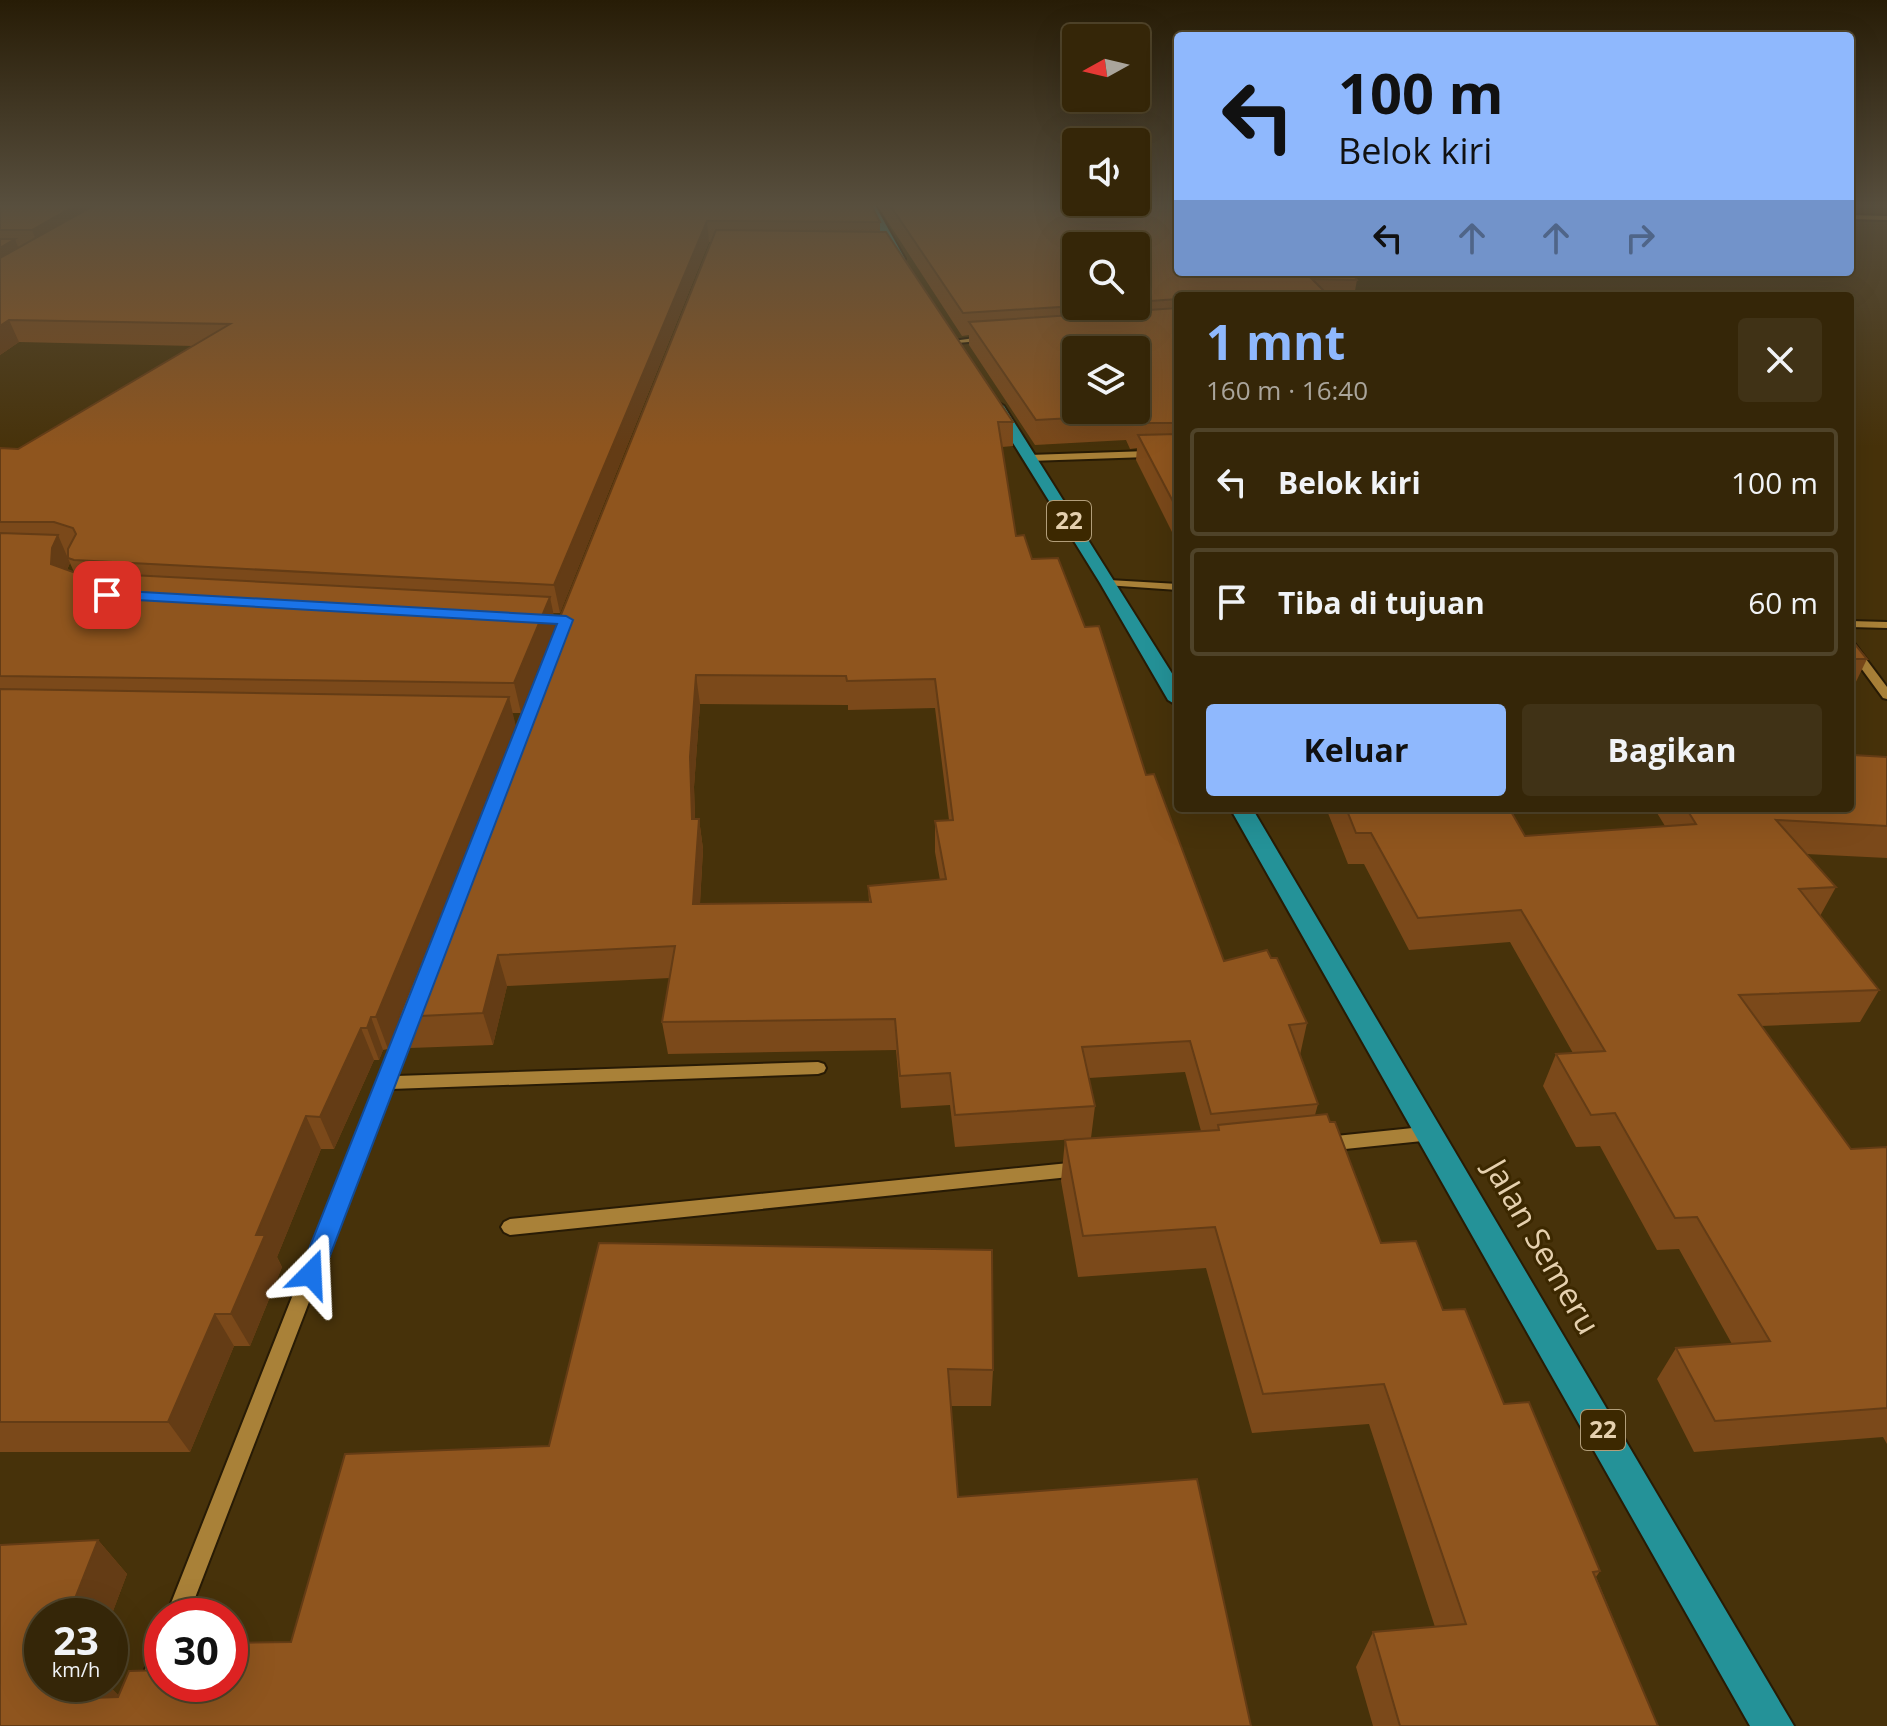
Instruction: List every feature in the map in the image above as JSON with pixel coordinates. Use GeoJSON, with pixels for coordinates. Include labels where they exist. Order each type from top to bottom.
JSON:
{"type":"FeatureCollection","features":[{"type":"Feature","properties":{"kind":"highway","name":"22"},"geometry":{"type":"LineString","coordinates":[[989,393],[1109,583],[1174,693]]}},
{"type":"Feature","properties":{"kind":"highway","name":"Jalan Semeru"},"geometry":{"type":"LineString","coordinates":[[1243,812],[1773,1726]]}},
{"type":"Feature","properties":{"kind":"street"},"geometry":{"type":"LineString","coordinates":[[957,341],[1002,337]]}},
{"type":"Feature","properties":{"kind":"street"},"geometry":{"type":"LineString","coordinates":[[1029,458],[1174,453]]}},
{"type":"Feature","properties":{"kind":"street"},"geometry":{"type":"LineString","coordinates":[[1109,583],[1174,587]]}},
{"type":"Feature","properties":{"kind":"street"},"geometry":{"type":"LineString","coordinates":[[1854,624],[1887,625]]}},
{"type":"Feature","properties":{"kind":"street"},"geometry":{"type":"LineString","coordinates":[[1854,650],[1887,695]]}},
{"type":"Feature","properties":{"kind":"street"},"geometry":{"type":"LineString","coordinates":[[184,1598],[420,996]]}},
{"type":"Feature","properties":{"kind":"street"},"geometry":{"type":"LineString","coordinates":[[386,1083],[818,1068]]}},
{"type":"Feature","properties":{"kind":"street"},"geometry":{"type":"LineString","coordinates":[[1305,1146],[1432,1133]]}},
{"type":"Feature","properties":{"kind":"street"},"geometry":{"type":"LineString","coordinates":[[510,1227],[1098,1167]]}},
{"type":"Feature","properties":{"kind":"street"},"geometry":{"type":"LineString","coordinates":[[140,1712],[144,1702]]}},
{"type":"Feature","properties":{"kind":"building"},"geometry":{"type":"Polygon","coordinates":[[[0,286],[680,286],[554,585],[68,558],[68,549],[76,534],[73,528],[54,522],[0,522],[0,448],[18,449],[230,324],[9,320],[0,326],[0,286]]]}},
{"type":"Feature","properties":{"kind":"building"},"geometry":{"type":"Polygon","coordinates":[[[694,286],[922,286],[1013,422],[998,422],[1016,536],[1024,535],[1032,559],[1058,558],[1085,627],[1099,626],[1146,775],[1154,774],[1224,961],[1267,950],[1271,958],[1277,958],[1307,1023],[1289,1025],[1318,1104],[1211,1114],[1190,1041],[1082,1047],[1095,1106],[955,1115],[950,1073],[900,1076],[895,1019],[662,1022],[675,946],[498,955],[483,1013],[399,1017],[694,286]],[[696,675],[690,757],[692,819],[699,819],[693,904],[871,902],[868,886],[946,879],[935,821],[953,820],[935,679],[847,681],[846,676],[696,675]]]}},
{"type":"Feature","properties":{"kind":"building"},"geometry":{"type":"Polygon","coordinates":[[[944,286],[1062,286],[1062,307],[963,313],[944,286]]]}},
{"type":"Feature","properties":{"kind":"building"},"geometry":{"type":"Polygon","coordinates":[[[1150,286],[1319,286],[1325,292],[1174,292],[1174,299],[1150,301],[1150,286]]]}},
{"type":"Feature","properties":{"kind":"building"},"geometry":{"type":"Polygon","coordinates":[[[1174,308],[1174,423],[1150,423],[1150,336],[1062,336],[1062,419],[1036,420],[969,322],[1062,316],[1062,320],[1150,320],[1150,310],[1174,308]]]}},
{"type":"Feature","properties":{"kind":"building"},"geometry":{"type":"Polygon","coordinates":[[[1174,434],[1174,503],[1138,435],[1174,434]]]}},
{"type":"Feature","properties":{"kind":"building"},"geometry":{"type":"Polygon","coordinates":[[[0,533],[58,535],[52,548],[51,564],[73,572],[550,597],[514,683],[0,676],[0,533]]]}},
{"type":"Feature","properties":{"kind":"building"},"geometry":{"type":"Polygon","coordinates":[[[1854,643],[1867,659],[1854,659],[1854,643]]]}},
{"type":"Feature","properties":{"kind":"building"},"geometry":{"type":"Polygon","coordinates":[[[0,689],[509,697],[376,1017],[371,1017],[367,1028],[361,1028],[320,1117],[306,1116],[256,1235],[265,1235],[231,1314],[215,1314],[168,1422],[0,1422],[0,689]]]}},
{"type":"Feature","properties":{"kind":"building"},"geometry":{"type":"Polygon","coordinates":[[[1854,755],[1887,757],[1887,826],[1776,820],[1836,887],[1799,889],[1879,990],[1739,995],[1851,1149],[1887,1147],[1887,1408],[1715,1421],[1676,1348],[1770,1341],[1697,1217],[1675,1218],[1615,1113],[1591,1115],[1556,1054],[1605,1051],[1521,910],[1418,918],[1371,833],[1356,833],[1348,812],[1511,812],[1525,836],[1696,824],[1688,812],[1854,812],[1854,755]]]}},
{"type":"Feature","properties":{"kind":"building"},"geometry":{"type":"Polygon","coordinates":[[[1327,1114],[1330,1122],[1335,1122],[1381,1243],[1416,1241],[1443,1310],[1465,1309],[1504,1404],[1529,1402],[1600,1571],[1593,1572],[1658,1726],[1400,1726],[1373,1632],[1466,1624],[1384,1384],[1263,1394],[1215,1227],[1083,1236],[1065,1140],[1219,1130],[1218,1125],[1327,1114]]]}},
{"type":"Feature","properties":{"kind":"building"},"geometry":{"type":"Polygon","coordinates":[[[599,1243],[992,1250],[993,1370],[948,1369],[958,1497],[1197,1479],[1251,1726],[0,1726],[0,1545],[98,1540],[75,1598],[24,1598],[24,1702],[128,1702],[129,1671],[144,1671],[144,1702],[248,1702],[248,1643],[291,1642],[345,1454],[549,1446],[599,1243]]]}},
{"type":"Feature","properties":{"kind":"route"},"geometry":{"type":"LineString","coordinates":[[107,595],[566,620],[311,1274]]}}]}
